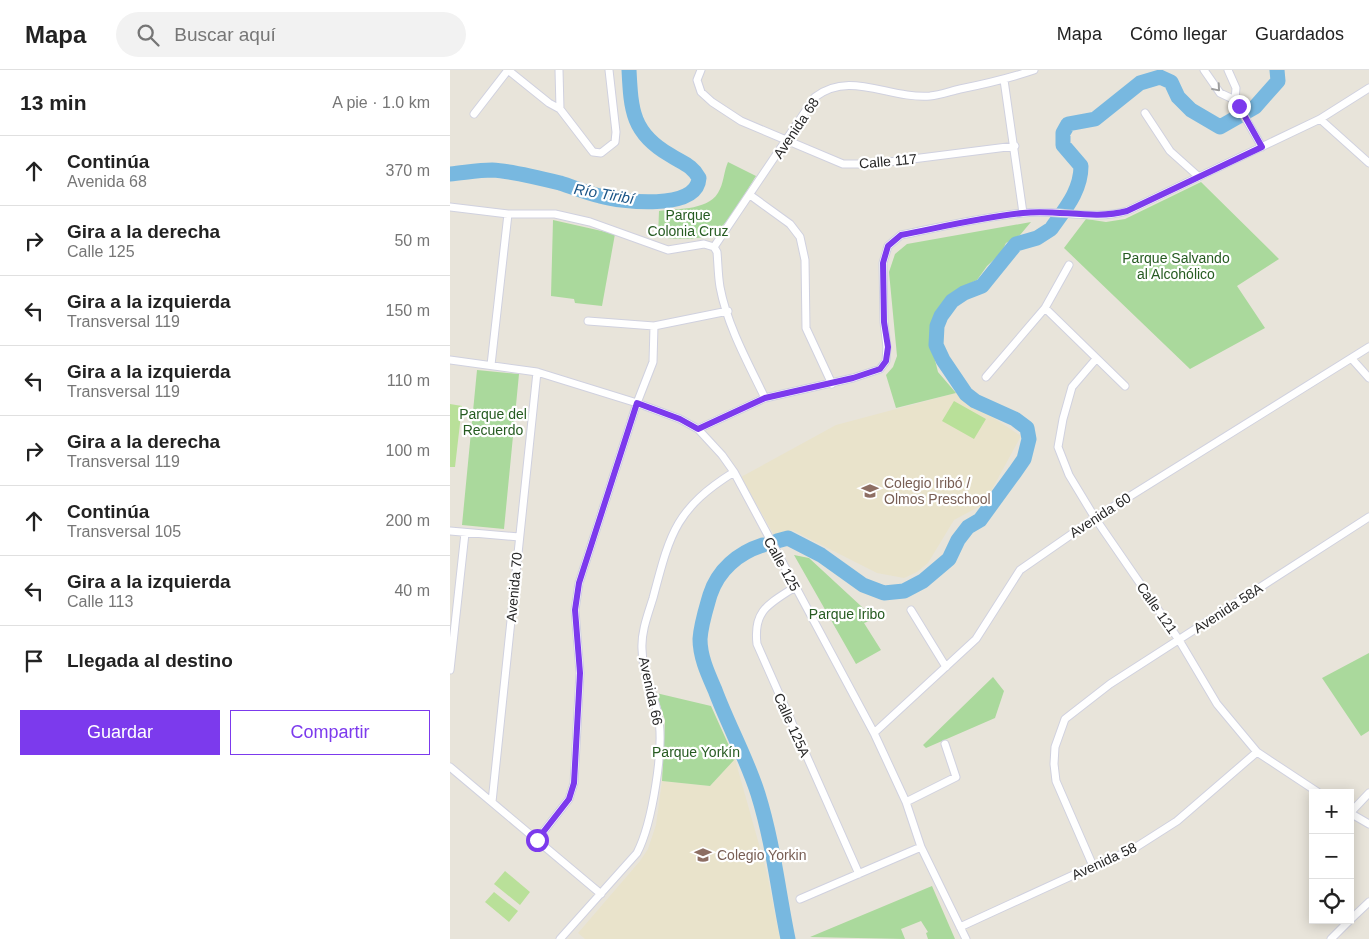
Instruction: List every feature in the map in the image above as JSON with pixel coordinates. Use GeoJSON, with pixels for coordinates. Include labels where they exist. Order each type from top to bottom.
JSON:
{"type":"FeatureCollection","features":[{"type":"Feature","properties":{"kind":"street"},"geometry":{"type":"LineString","coordinates":[[474,114],[508,70],[548,103],[560,109],[593,152],[601,152],[615,142],[609,70]]}},
{"type":"Feature","properties":{"kind":"street"},"geometry":{"type":"LineString","coordinates":[[559,70],[560,109]]}},
{"type":"Feature","properties":{"kind":"street","name":"Calle 117"},"geometry":{"type":"LineString","coordinates":[[701,70],[697,80],[701,92],[712,102],[741,121],[843,164],[873,164],[1015,146]]}},
{"type":"Feature","properties":{"kind":"street","name":"Avenida 68"},"geometry":{"type":"LineString","coordinates":[[714,247],[815,97],[826,86],[838,81],[849,80],[909,95],[930,96],[1004,80],[1034,70]]}},
{"type":"Feature","properties":{"kind":"street"},"geometry":{"type":"LineString","coordinates":[[1204,70],[1220,93],[1237,103],[1262,147]]}},
{"type":"Feature","properties":{"kind":"street"},"geometry":{"type":"LineString","coordinates":[[1228,70],[1236,88],[1237,103]]}},
{"type":"Feature","properties":{"kind":"street"},"geometry":{"type":"LineString","coordinates":[[1004,80],[1015,146],[1023,213]]}},
{"type":"Feature","properties":{"kind":"street"},"geometry":{"type":"LineString","coordinates":[[698,429],[765,398],[832,384],[880,369],[886,361],[888,347],[884,322],[883,263],[888,246],[901,235],[1023,213],[1055,212],[1108,215],[1127,211],[1320,119],[1369,88]]}},
{"type":"Feature","properties":{"kind":"street"},"geometry":{"type":"LineString","coordinates":[[1145,113],[1170,151],[1199,177]]}},
{"type":"Feature","properties":{"kind":"street"},"geometry":{"type":"LineString","coordinates":[[1320,119],[1369,163]]}},
{"type":"Feature","properties":{"kind":"street"},"geometry":{"type":"LineString","coordinates":[[750,195],[790,224],[800,237],[805,260],[804,295],[806,328],[832,384]]}},
{"type":"Feature","properties":{"kind":"street"},"geometry":{"type":"LineString","coordinates":[[450,208],[508,214],[555,214],[590,222],[668,250],[704,244],[714,247],[720,288],[738,342],[765,398]]}},
{"type":"Feature","properties":{"kind":"street"},"geometry":{"type":"LineString","coordinates":[[491,365],[508,214]]}},
{"type":"Feature","properties":{"kind":"street"},"geometry":{"type":"LineString","coordinates":[[986,377],[1045,308],[1069,265]]}},
{"type":"Feature","properties":{"kind":"street"},"geometry":{"type":"LineString","coordinates":[[1045,308],[1124,386]]}},
{"type":"Feature","properties":{"kind":"street"},"geometry":{"type":"LineString","coordinates":[[588,321],[654,326],[728,311]]}},
{"type":"Feature","properties":{"kind":"street"},"geometry":{"type":"LineString","coordinates":[[537,840],[569,799],[574,783],[580,673],[575,610],[579,583],[637,403],[653,362],[654,326]]}},
{"type":"Feature","properties":{"kind":"street","name":"Avenida 60"},"geometry":{"type":"LineString","coordinates":[[874,733],[976,639],[1020,570],[1095,518],[1369,347]]}},
{"type":"Feature","properties":{"kind":"street","name":"Calle 121"},"geometry":{"type":"LineString","coordinates":[[1096,359],[1072,387],[1058,447],[1070,475],[1095,518],[1179,640],[1217,704],[1257,752],[1313,789]]}},
{"type":"Feature","properties":{"kind":"street"},"geometry":{"type":"LineString","coordinates":[[1352,359],[1369,378]]}},
{"type":"Feature","properties":{"kind":"street","name":"Calle 125"},"geometry":{"type":"LineString","coordinates":[[450,360],[537,372],[637,403],[680,419],[698,429],[722,455],[734,472],[874,733],[906,802],[921,847],[966,939]]}},
{"type":"Feature","properties":{"kind":"street","name":"Avenida 70"},"geometry":{"type":"LineString","coordinates":[[492,802],[537,372]]}},
{"type":"Feature","properties":{"kind":"street","name":"Avenida 66"},"geometry":{"type":"LineString","coordinates":[[560,939],[636,852],[649,823],[655,788],[660,728],[643,665],[643,635],[669,540],[687,509],[710,487],[734,472]]}},
{"type":"Feature","properties":{"kind":"street","name":"Avenida 58A"},"geometry":{"type":"LineString","coordinates":[[1092,866],[1056,781],[1055,747],[1065,719],[1078,708],[1179,640],[1369,517]]}},
{"type":"Feature","properties":{"kind":"street"},"geometry":{"type":"LineString","coordinates":[[450,531],[519,537]]}},
{"type":"Feature","properties":{"kind":"street"},"geometry":{"type":"LineString","coordinates":[[450,670],[466,533]]}},
{"type":"Feature","properties":{"kind":"street","name":"Calle 125A"},"geometry":{"type":"LineString","coordinates":[[795,587],[768,605],[759,615],[755,628],[757,644],[859,874]]}},
{"type":"Feature","properties":{"kind":"street"},"geometry":{"type":"LineString","coordinates":[[911,610],[946,667]]}},
{"type":"Feature","properties":{"kind":"street"},"geometry":{"type":"LineString","coordinates":[[906,802],[956,777],[944,744]]}},
{"type":"Feature","properties":{"kind":"street","name":"Avenida 58"},"geometry":{"type":"LineString","coordinates":[[960,927],[1092,866],[1130,851],[1177,821],[1257,752]]}},
{"type":"Feature","properties":{"kind":"street"},"geometry":{"type":"LineString","coordinates":[[450,767],[601,894]]}},
{"type":"Feature","properties":{"kind":"street"},"geometry":{"type":"LineString","coordinates":[[1354,809],[1369,793]]}},
{"type":"Feature","properties":{"kind":"street"},"geometry":{"type":"LineString","coordinates":[[1354,815],[1369,824]]}},
{"type":"Feature","properties":{"kind":"street"},"geometry":{"type":"LineString","coordinates":[[800,899],[921,847]]}},
{"type":"Feature","properties":{"kind":"street"},"geometry":{"type":"LineString","coordinates":[[1354,916],[1369,902]]}},
{"type":"Feature","properties":{"kind":"street"},"geometry":{"type":"LineString","coordinates":[[1331,939],[1346,924]]}},
{"type":"Feature","properties":{"kind":"shaded area","name":"Colegio Iribó / Olmos Preschool"},"geometry":{"type":"Polygon","coordinates":[[[956,393],[1021,436],[984,504],[954,520],[928,563],[917,572],[904,578],[877,573],[792,530],[775,537],[741,477],[836,425],[956,393]]]}},
{"type":"Feature","properties":{"kind":"shaded area","name":"Colegio Yorkin"},"geometry":{"type":"Polygon","coordinates":[[[735,759],[767,873],[780,939],[585,939],[578,933],[640,861],[648,849],[656,825],[662,781],[710,786],[735,759]]]}},
{"type":"Feature","properties":{"kind":"green space","name":"Parque Colonia Cruz"},"geometry":{"type":"Polygon","coordinates":[[[728,162],[756,176],[737,207],[720,229],[709,236],[703,237],[679,239],[658,237],[659,211],[685,209],[702,205],[709,201],[716,196],[720,189],[728,162]]]}},
{"type":"Feature","properties":{"kind":"green space","name":"Parque Salvando al Alcohólico"},"geometry":{"type":"Polygon","coordinates":[[[1201,182],[1279,259],[1237,286],[1265,328],[1190,369],[1064,248],[1086,219],[1106,222],[1125,219],[1201,182]]]}},
{"type":"Feature","properties":{"kind":"green space"},"geometry":{"type":"Polygon","coordinates":[[[553,220],[615,234],[602,306],[575,303],[574,299],[551,296],[553,220]]]}},
{"type":"Feature","properties":{"kind":"green space"},"geometry":{"type":"Polygon","coordinates":[[[1031,222],[1020,235],[1006,243],[1001,253],[987,266],[977,280],[960,288],[945,299],[934,317],[932,348],[938,372],[956,393],[896,408],[886,375],[893,367],[897,356],[889,272],[895,254],[907,244],[1031,222]]]}},
{"type":"Feature","properties":{"kind":"green space","name":"Parque del Recuerdo"},"geometry":{"type":"Polygon","coordinates":[[[477,370],[519,374],[504,529],[462,525],[477,370]]]}},
{"type":"Feature","properties":{"kind":"green space"},"geometry":{"type":"Polygon","coordinates":[[[954,401],[986,419],[974,439],[942,421],[954,401]]]}},
{"type":"Feature","properties":{"kind":"green space"},"geometry":{"type":"Polygon","coordinates":[[[450,404],[462,406],[455,467],[450,467],[450,404]]]}},
{"type":"Feature","properties":{"kind":"green space","name":"Parque Iribo"},"geometry":{"type":"Polygon","coordinates":[[[794,555],[809,558],[875,619],[864,623],[881,650],[856,664],[794,555]]]}},
{"type":"Feature","properties":{"kind":"green space"},"geometry":{"type":"Polygon","coordinates":[[[1369,653],[1369,731],[1361,736],[1322,678],[1369,653]]]}},
{"type":"Feature","properties":{"kind":"green space"},"geometry":{"type":"Polygon","coordinates":[[[993,677],[1004,691],[995,718],[926,748],[923,745],[993,677]]]}},
{"type":"Feature","properties":{"kind":"green space","name":"Parque Yorkín"},"geometry":{"type":"Polygon","coordinates":[[[656,693],[711,706],[735,759],[710,786],[662,781],[665,720],[656,693]]]}},
{"type":"Feature","properties":{"kind":"green space"},"geometry":{"type":"Polygon","coordinates":[[[505,871],[530,892],[520,905],[494,884],[505,871]]]}},
{"type":"Feature","properties":{"kind":"green space"},"geometry":{"type":"Polygon","coordinates":[[[932,886],[955,939],[928,939],[926,933],[928,932],[921,921],[901,929],[905,939],[810,937],[932,886]]]}},
{"type":"Feature","properties":{"kind":"green space"},"geometry":{"type":"Polygon","coordinates":[[[494,892],[518,911],[509,922],[485,902],[494,892]]]}},
{"type":"Feature","properties":{"kind":"waterway","name":"Río Tiribí"},"geometry":{"type":"LineString","coordinates":[[450,174],[487,170],[508,172],[560,183],[595,195],[640,202],[657,202],[686,196],[695,188],[699,178],[690,167],[657,147],[641,129],[633,109],[629,70]]}},
{"type":"Feature","properties":{"kind":"waterway"},"geometry":{"type":"LineString","coordinates":[[1056,222],[1051,229],[1067,207],[1075,192],[1080,175],[1081,166],[1063,145],[1063,133],[1068,124],[1095,119],[1140,83],[1160,77],[1171,82],[1178,97],[1191,110],[1220,127],[1255,107],[1278,81],[1277,70]]}},
{"type":"Feature","properties":{"kind":"waterway"},"geometry":{"type":"LineString","coordinates":[[777,541],[788,538],[821,555],[863,585],[884,593],[904,591],[923,581],[949,559],[958,540],[968,527],[980,520],[1024,459],[1029,439],[1027,428],[1015,419],[975,401],[966,394],[943,360],[936,345],[937,326],[941,316],[952,301],[964,293],[982,286],[1016,244],[1037,238],[1051,229]]}},
{"type":"Feature","properties":{"kind":"waterway"},"geometry":{"type":"LineString","coordinates":[[763,545],[737,558],[718,578],[710,595],[704,617],[700,646],[707,672],[758,794],[771,848],[788,939]]}},
{"type":"Feature","properties":{"kind":"place","name":"Colegio Iribó / Olmos Preschool"},"geometry":{"type":"Point","coordinates":[870,491]}},
{"type":"Feature","properties":{"kind":"place","name":"Colegio Yorkin"},"geometry":{"type":"Point","coordinates":[703,855]}},
{"type":"Feature","properties":{"kind":"route"},"geometry":{"type":"LineString","coordinates":[[537,840],[569,799],[574,783],[580,673],[575,610],[579,583],[637,403],[680,419],[698,429],[724,415],[765,398],[853,378],[880,369],[886,361],[888,347],[884,322],[883,263],[888,246],[901,235],[1023,213],[1055,212],[1115,215],[1127,211],[1262,147],[1239,106]]}}]}
